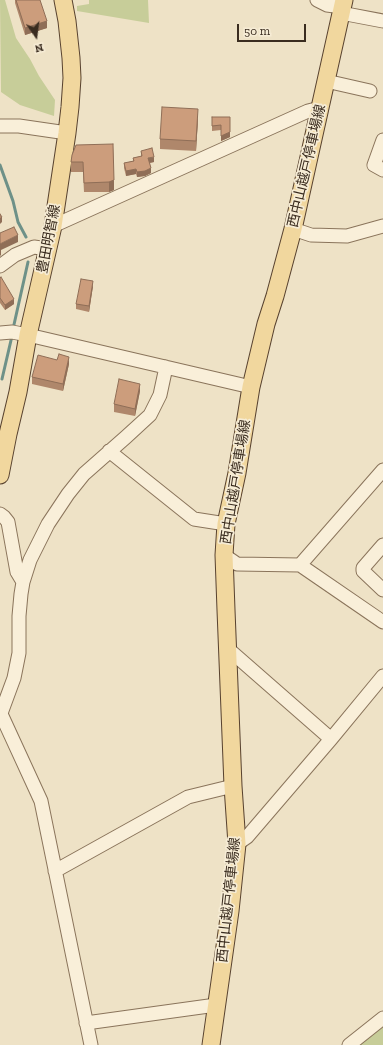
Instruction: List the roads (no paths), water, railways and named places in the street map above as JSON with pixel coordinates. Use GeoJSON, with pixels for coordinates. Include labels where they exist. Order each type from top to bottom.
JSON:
{"type":"FeatureCollection","features":[{"type":"Feature","properties":{"kind":"main road","name":"豊田明智線"},"geometry":{"type":"LineString","coordinates":[[0,475],[18,392],[28,335],[53,226],[67,133],[72,78],[67,21],[63,0]]}},
{"type":"Feature","properties":{"kind":"main road","name":"西中山越戸停車場線"},"geometry":{"type":"LineString","coordinates":[[211,1045],[230,910],[237,844],[233,786],[224,555],[226,524],[251,387],[266,324],[276,296],[293,229],[342,7]]}},
{"type":"Feature","properties":{"kind":"street"},"geometry":{"type":"LineString","coordinates":[[318,0],[327,5],[342,7],[383,21]]}},
{"type":"Feature","properties":{"kind":"street"},"geometry":{"type":"LineString","coordinates":[[326,81],[370,91]]}},
{"type":"Feature","properties":{"kind":"street"},"geometry":{"type":"LineString","coordinates":[[53,226],[301,115],[320,108]]}},
{"type":"Feature","properties":{"kind":"street"},"geometry":{"type":"LineString","coordinates":[[0,126],[19,126],[67,133]]}},
{"type":"Feature","properties":{"kind":"street"},"geometry":{"type":"LineString","coordinates":[[383,140],[374,165],[383,170]]}},
{"type":"Feature","properties":{"kind":"street"},"geometry":{"type":"LineString","coordinates":[[293,229],[311,235],[347,236],[383,226]]}},
{"type":"Feature","properties":{"kind":"street"},"geometry":{"type":"LineString","coordinates":[[0,266],[15,255],[34,247],[48,249]]}},
{"type":"Feature","properties":{"kind":"street"},"geometry":{"type":"LineString","coordinates":[[0,333],[12,332],[28,335],[251,387]]}},
{"type":"Feature","properties":{"kind":"street"},"geometry":{"type":"LineString","coordinates":[[91,1045],[41,801],[1,715],[14,678],[19,652],[19,616],[23,582],[30,560],[46,528],[68,494],[84,474],[150,415],[160,395],[166,367]]}},
{"type":"Feature","properties":{"kind":"street"},"geometry":{"type":"LineString","coordinates":[[109,452],[194,519],[226,524]]}},
{"type":"Feature","properties":{"kind":"street"},"geometry":{"type":"LineString","coordinates":[[300,565],[383,470]]}},
{"type":"Feature","properties":{"kind":"street"},"geometry":{"type":"LineString","coordinates":[[0,514],[8,522],[17,572],[23,582]]}},
{"type":"Feature","properties":{"kind":"street"},"geometry":{"type":"LineString","coordinates":[[383,545],[363,568],[363,571],[383,590]]}},
{"type":"Feature","properties":{"kind":"street"},"geometry":{"type":"LineString","coordinates":[[224,555],[237,564],[300,565],[383,622]]}},
{"type":"Feature","properties":{"kind":"street"},"geometry":{"type":"LineString","coordinates":[[228,648],[331,740]]}},
{"type":"Feature","properties":{"kind":"street"},"geometry":{"type":"LineString","coordinates":[[237,844],[247,837],[331,740],[383,676]]}},
{"type":"Feature","properties":{"kind":"street"},"geometry":{"type":"LineString","coordinates":[[55,871],[188,798],[233,786]]}},
{"type":"Feature","properties":{"kind":"street"},"geometry":{"type":"LineString","coordinates":[[86,1023],[216,1004]]}},
{"type":"Feature","properties":{"kind":"street"},"geometry":{"type":"LineString","coordinates":[[349,1045],[383,1018]]}},
{"type":"Feature","properties":{"kind":"waterway"},"geometry":{"type":"LineString","coordinates":[[0,165],[13,201],[18,222],[26,237]]}},
{"type":"Feature","properties":{"kind":"waterway"},"geometry":{"type":"LineString","coordinates":[[13,329],[28,262]]}},
{"type":"Feature","properties":{"kind":"waterway"},"geometry":{"type":"LineString","coordinates":[[2,379],[12,336]]}}]}
